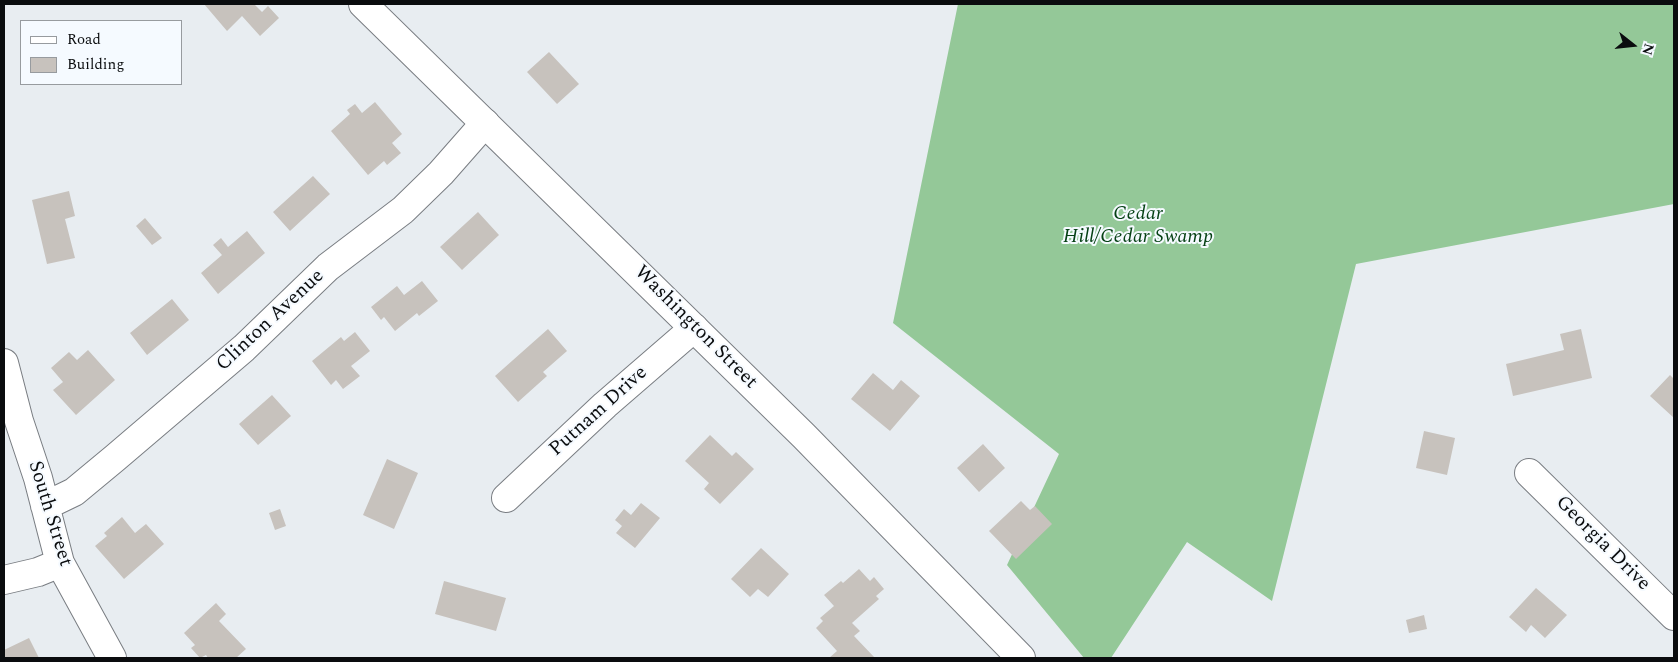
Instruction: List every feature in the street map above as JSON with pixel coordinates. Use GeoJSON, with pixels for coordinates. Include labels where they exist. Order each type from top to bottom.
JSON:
{"type":"FeatureCollection","features":[{"type":"Feature","properties":{"kind":"street","name":"Washington Street"},"geometry":{"type":"LineString","coordinates":[[363,4],[804,436],[1021,658]]}},
{"type":"Feature","properties":{"kind":"street","name":"Clinton Avenue"},"geometry":{"type":"LineString","coordinates":[[45,506],[74,492],[244,348],[328,267],[403,210],[441,173],[485,123]]}},
{"type":"Feature","properties":{"kind":"street","name":"Putnam Drive"},"geometry":{"type":"LineString","coordinates":[[506,498],[605,405],[694,328]]}},
{"type":"Feature","properties":{"kind":"street","name":"South Street"},"geometry":{"type":"LineString","coordinates":[[4,363],[60,563],[112,658]]}},
{"type":"Feature","properties":{"kind":"street","name":"Georgia Drive"},"geometry":{"type":"LineString","coordinates":[[1529,473],[1674,616]]}},
{"type":"Feature","properties":{"kind":"street"},"geometry":{"type":"LineString","coordinates":[[4,580],[38,572],[60,563]]}},
{"type":"Feature","properties":{"kind":"green space","name":"Cedar Hill/Cedar Swamp"},"geometry":{"type":"Polygon","coordinates":[[[958,4],[1674,4],[1674,204],[1356,264],[1272,601],[1187,542],[1111,658],[1084,658],[1007,565],[1059,454],[893,323],[958,4]]]}},
{"type":"Feature","properties":{"kind":"building"},"geometry":{"type":"Polygon","coordinates":[[[204,4],[254,4],[262,12],[268,6],[279,18],[260,36],[242,16],[227,31],[204,4]]]}},
{"type":"Feature","properties":{"kind":"building"},"geometry":{"type":"Polygon","coordinates":[[[549,52],[579,84],[557,104],[527,72],[549,52]]]}},
{"type":"Feature","properties":{"kind":"building"},"geometry":{"type":"Polygon","coordinates":[[[375,102],[402,134],[392,143],[401,153],[387,165],[384,161],[368,175],[331,131],[350,114],[347,110],[355,104],[362,113],[375,102]]]}},
{"type":"Feature","properties":{"kind":"building"},"geometry":{"type":"Polygon","coordinates":[[[313,176],[330,194],[290,231],[273,212],[313,176]]]}},
{"type":"Feature","properties":{"kind":"building"},"geometry":{"type":"Polygon","coordinates":[[[69,191],[75,216],[65,219],[75,258],[47,264],[32,200],[69,191]]]}},
{"type":"Feature","properties":{"kind":"building"},"geometry":{"type":"Polygon","coordinates":[[[478,212],[499,235],[462,270],[440,247],[478,212]]]}},
{"type":"Feature","properties":{"kind":"building"},"geometry":{"type":"Polygon","coordinates":[[[145,218],[162,238],[152,245],[136,226],[145,218]]]}},
{"type":"Feature","properties":{"kind":"building"},"geometry":{"type":"Polygon","coordinates":[[[247,231],[265,253],[218,294],[201,273],[222,255],[213,245],[221,238],[228,247],[247,231]]]}},
{"type":"Feature","properties":{"kind":"building"},"geometry":{"type":"Polygon","coordinates":[[[422,281],[438,301],[419,316],[417,313],[395,331],[384,317],[381,320],[371,307],[397,286],[404,295],[422,281]]]}},
{"type":"Feature","properties":{"kind":"building"},"geometry":{"type":"Polygon","coordinates":[[[172,299],[189,320],[147,355],[130,333],[172,299]]]}},
{"type":"Feature","properties":{"kind":"building"},"geometry":{"type":"Polygon","coordinates":[[[548,329],[567,351],[543,372],[547,376],[518,402],[495,376],[548,329]]]}},
{"type":"Feature","properties":{"kind":"building"},"geometry":{"type":"Polygon","coordinates":[[[1581,329],[1592,378],[1513,396],[1506,364],[1564,350],[1560,334],[1581,329]]]}},
{"type":"Feature","properties":{"kind":"building"},"geometry":{"type":"Polygon","coordinates":[[[355,332],[370,351],[351,366],[360,376],[343,389],[336,380],[331,385],[312,361],[341,337],[344,341],[355,332]]]}},
{"type":"Feature","properties":{"kind":"building"},"geometry":{"type":"Polygon","coordinates":[[[88,350],[115,380],[76,415],[53,390],[63,382],[51,368],[69,352],[77,360],[88,350]]]}},
{"type":"Feature","properties":{"kind":"building"},"geometry":{"type":"Polygon","coordinates":[[[873,373],[893,390],[901,380],[920,396],[890,431],[851,399],[873,373]]]}},
{"type":"Feature","properties":{"kind":"building"},"geometry":{"type":"Polygon","coordinates":[[[1670,375],[1674,379],[1674,418],[1650,396],[1670,375]]]}},
{"type":"Feature","properties":{"kind":"building"},"geometry":{"type":"Polygon","coordinates":[[[272,395],[291,416],[258,445],[239,424],[272,395]]]}},
{"type":"Feature","properties":{"kind":"building"},"geometry":{"type":"Polygon","coordinates":[[[1424,431],[1455,438],[1447,475],[1416,468],[1424,431]]]}},
{"type":"Feature","properties":{"kind":"building"},"geometry":{"type":"Polygon","coordinates":[[[710,435],[732,456],[736,452],[754,469],[720,504],[704,489],[709,483],[685,461],[710,435]]]}},
{"type":"Feature","properties":{"kind":"building"},"geometry":{"type":"Polygon","coordinates":[[[983,444],[1005,468],[979,492],[957,468],[983,444]]]}},
{"type":"Feature","properties":{"kind":"building"},"geometry":{"type":"Polygon","coordinates":[[[387,459],[418,473],[394,529],[363,515],[387,459]]]}},
{"type":"Feature","properties":{"kind":"building"},"geometry":{"type":"Polygon","coordinates":[[[1021,501],[1030,510],[1035,506],[1052,524],[1016,559],[989,531],[1021,501]]]}},
{"type":"Feature","properties":{"kind":"building"},"geometry":{"type":"Polygon","coordinates":[[[641,503],[660,518],[635,548],[616,533],[622,526],[615,520],[624,509],[631,515],[641,503]]]}},
{"type":"Feature","properties":{"kind":"building"},"geometry":{"type":"Polygon","coordinates":[[[280,509],[286,526],[275,530],[269,513],[280,509]]]}},
{"type":"Feature","properties":{"kind":"building"},"geometry":{"type":"Polygon","coordinates":[[[122,517],[135,533],[146,524],[164,544],[124,579],[95,546],[107,536],[104,533],[122,517]]]}},
{"type":"Feature","properties":{"kind":"building"},"geometry":{"type":"Polygon","coordinates":[[[761,548],[789,574],[768,597],[758,589],[750,597],[731,579],[761,548]]]}},
{"type":"Feature","properties":{"kind":"building"},"geometry":{"type":"Polygon","coordinates":[[[859,569],[870,581],[874,577],[884,589],[876,596],[879,599],[852,623],[860,631],[854,636],[875,658],[829,658],[837,651],[816,628],[823,621],[820,618],[834,606],[824,595],[841,581],[843,583],[859,569]]]}},
{"type":"Feature","properties":{"kind":"building"},"geometry":{"type":"Polygon","coordinates":[[[444,581],[506,598],[496,631],[435,614],[444,581]]]}},
{"type":"Feature","properties":{"kind":"building"},"geometry":{"type":"Polygon","coordinates":[[[1536,588],[1567,615],[1545,638],[1531,625],[1526,632],[1509,617],[1536,588]]]}},
{"type":"Feature","properties":{"kind":"building"},"geometry":{"type":"Polygon","coordinates":[[[216,603],[226,614],[219,621],[246,649],[236,658],[208,658],[206,655],[200,658],[191,648],[195,645],[184,633],[216,603]]]}},
{"type":"Feature","properties":{"kind":"building"},"geometry":{"type":"Polygon","coordinates":[[[1424,615],[1427,629],[1409,633],[1406,620],[1424,615]]]}},
{"type":"Feature","properties":{"kind":"building"},"geometry":{"type":"Polygon","coordinates":[[[29,638],[39,658],[4,658],[4,650],[29,638]]]}}]}
